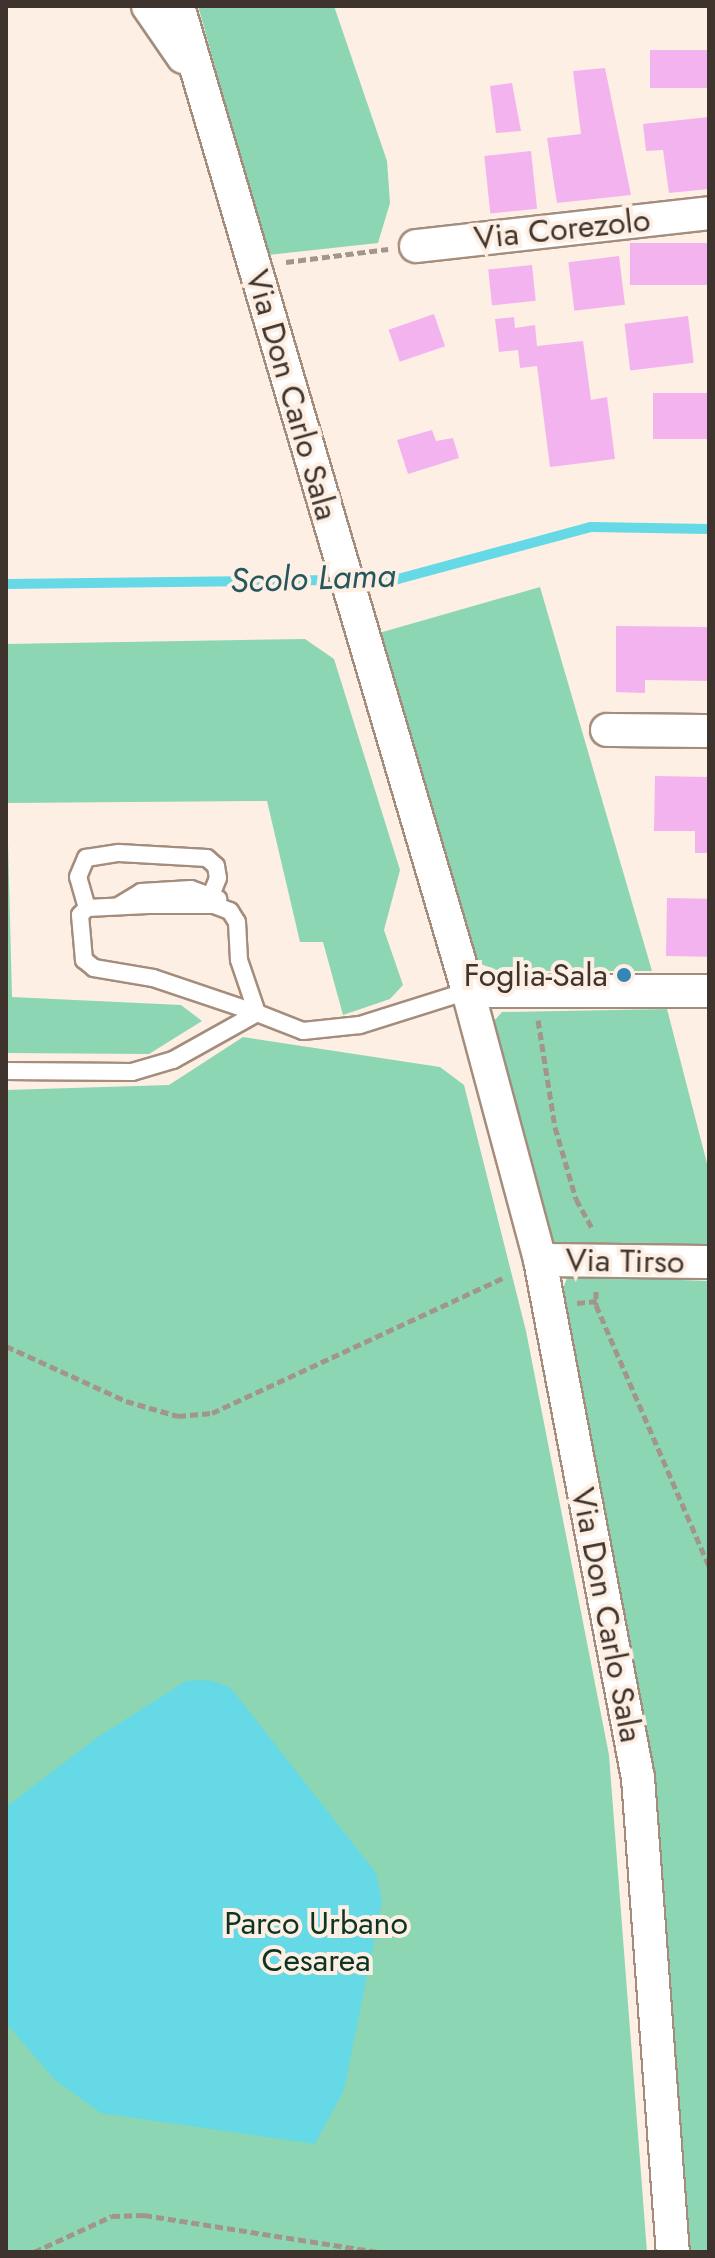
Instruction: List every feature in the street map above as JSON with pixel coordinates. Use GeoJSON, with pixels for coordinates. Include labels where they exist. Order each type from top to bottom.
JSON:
{"type":"FeatureCollection","features":[{"type":"Feature","properties":{"kind":"street","name":"Via Don Carlo Sala"},"geometry":{"type":"LineString","coordinates":[[148,6],[196,76]]}},
{"type":"Feature","properties":{"kind":"street","name":"Via Don Carlo Sala"},"geometry":{"type":"LineString","coordinates":[[178,6],[196,76],[468,991],[540,1260],[638,1778],[673,2252]]}},
{"type":"Feature","properties":{"kind":"street","name":"Via Corezolo"},"geometry":{"type":"LineString","coordinates":[[416,246],[709,213]]}},
{"type":"Feature","properties":{"kind":"street"},"geometry":{"type":"LineString","coordinates":[[607,730],[709,731]]}},
{"type":"Feature","properties":{"kind":"street"},"geometry":{"type":"LineString","coordinates":[[468,991],[709,991]]}},
{"type":"Feature","properties":{"kind":"street","name":"Via Tirso"},"geometry":{"type":"LineString","coordinates":[[540,1260],[709,1262]]}},
{"type":"Feature","properties":{"kind":"lane"},"geometry":{"type":"LineString","coordinates":[[87,908],[78,877],[86,858],[119,853],[207,858],[216,866],[218,878],[211,895]]}},
{"type":"Feature","properties":{"kind":"lane"},"geometry":{"type":"LineString","coordinates":[[118,906],[141,892],[191,889],[211,895],[230,911],[237,922],[239,960],[257,1013]]}},
{"type":"Feature","properties":{"kind":"lane"},"geometry":{"type":"LineString","coordinates":[[230,911],[214,905],[87,908],[80,915],[84,960],[94,968],[153,978],[303,1031],[360,1025],[468,991]]}},
{"type":"Feature","properties":{"kind":"lane"},"geometry":{"type":"LineString","coordinates":[[6,1071],[152,1068],[257,1013]]}},
{"type":"Feature","properties":{"kind":"path"},"geometry":{"type":"LineString","coordinates":[[254,266],[416,246]]}},
{"type":"Feature","properties":{"kind":"path"},"geometry":{"type":"LineString","coordinates":[[6,1346],[126,1401],[178,1416],[212,1413],[505,1277]]}},
{"type":"Feature","properties":{"kind":"path"},"geometry":{"type":"LineString","coordinates":[[34,2252],[112,2216],[144,2215],[378,2252]]}},
{"type":"Feature","properties":{"kind":"green space"},"geometry":{"type":"Polygon","coordinates":[[[198,6],[334,6],[387,161],[390,203],[378,243],[268,255],[198,6]]]}},
{"type":"Feature","properties":{"kind":"green space"},"geometry":{"type":"Polygon","coordinates":[[[540,587],[652,971],[499,971],[473,961],[379,633],[540,587]]]}},
{"type":"Feature","properties":{"kind":"green space"},"geometry":{"type":"Polygon","coordinates":[[[305,639],[334,659],[400,870],[384,930],[403,985],[390,999],[343,1015],[323,942],[300,942],[267,801],[7,803],[12,997],[181,1005],[202,1021],[149,1054],[6,1053],[6,644],[305,639]]]}},
{"type":"Feature","properties":{"kind":"green space"},"geometry":{"type":"Polygon","coordinates":[[[667,1009],[709,1171],[709,1248],[557,1244],[549,1238],[491,1030],[494,1021],[502,1012],[667,1009]]]}},
{"type":"Feature","properties":{"kind":"green space","name":"Parco Urbano Cesarea"},"geometry":{"type":"Polygon","coordinates":[[[243,1037],[440,1067],[464,1085],[526,1331],[609,1755],[647,2252],[6,2252],[6,1090],[169,1085],[243,1037]]]}},
{"type":"Feature","properties":{"kind":"green space"},"geometry":{"type":"Polygon","coordinates":[[[568,1276],[709,1281],[709,2252],[683,2252],[666,1963],[615,1566],[559,1297],[568,1276]]]}},
{"type":"Feature","properties":{"kind":"water"},"geometry":{"type":"Polygon","coordinates":[[[208,1680],[230,1687],[376,1873],[382,1901],[344,2090],[315,2144],[101,2113],[55,2080],[6,2023],[6,1807],[98,1737],[186,1681],[208,1680]]]}},
{"type":"Feature","properties":{"kind":"building"},"geometry":{"type":"Polygon","coordinates":[[[650,50],[709,50],[709,88],[650,88],[650,50]]]}},
{"type":"Feature","properties":{"kind":"building"},"geometry":{"type":"Polygon","coordinates":[[[605,68],[631,195],[557,203],[547,138],[581,134],[573,71],[605,68]]]}},
{"type":"Feature","properties":{"kind":"building"},"geometry":{"type":"Polygon","coordinates":[[[512,83],[521,131],[496,133],[490,86],[512,83]]]}},
{"type":"Feature","properties":{"kind":"building"},"geometry":{"type":"Polygon","coordinates":[[[709,117],[709,189],[669,193],[663,150],[646,151],[643,124],[709,117]]]}},
{"type":"Feature","properties":{"kind":"building"},"geometry":{"type":"Polygon","coordinates":[[[531,151],[537,209],[490,214],[484,156],[531,151]]]}},
{"type":"Feature","properties":{"kind":"building"},"geometry":{"type":"Polygon","coordinates":[[[630,243],[709,243],[709,285],[630,285],[630,243]]]}},
{"type":"Feature","properties":{"kind":"building"},"geometry":{"type":"Polygon","coordinates":[[[619,256],[625,305],[574,311],[568,262],[619,256]]]}},
{"type":"Feature","properties":{"kind":"building"},"geometry":{"type":"Polygon","coordinates":[[[532,265],[536,301],[492,305],[488,270],[532,265]]]}},
{"type":"Feature","properties":{"kind":"building"},"geometry":{"type":"Polygon","coordinates":[[[434,314],[445,346],[400,362],[389,330],[434,314]]]}},
{"type":"Feature","properties":{"kind":"building"},"geometry":{"type":"Polygon","coordinates":[[[688,316],[694,363],[630,370],[624,324],[688,316]]]}},
{"type":"Feature","properties":{"kind":"building"},"geometry":{"type":"Polygon","coordinates":[[[514,317],[515,328],[535,325],[537,346],[583,341],[591,400],[607,397],[615,459],[550,467],[537,366],[520,368],[518,350],[499,352],[495,319],[514,317]]]}},
{"type":"Feature","properties":{"kind":"building"},"geometry":{"type":"Polygon","coordinates":[[[653,393],[709,393],[709,439],[653,439],[653,393]]]}},
{"type":"Feature","properties":{"kind":"building"},"geometry":{"type":"Polygon","coordinates":[[[432,430],[436,441],[453,438],[459,458],[408,474],[397,440],[432,430]]]}},
{"type":"Feature","properties":{"kind":"building"},"geometry":{"type":"Polygon","coordinates":[[[616,626],[709,627],[709,681],[645,680],[645,693],[616,692],[616,626]]]}},
{"type":"Feature","properties":{"kind":"building"},"geometry":{"type":"Polygon","coordinates":[[[655,776],[709,777],[709,853],[695,853],[695,831],[654,831],[655,776]]]}},
{"type":"Feature","properties":{"kind":"building"},"geometry":{"type":"Polygon","coordinates":[[[667,898],[709,899],[708,957],[666,956],[667,898]]]}},
{"type":"Feature","properties":{"kind":"waterway","name":"Scolo Lama"},"geometry":{"type":"LineString","coordinates":[[6,584],[398,579],[591,527],[709,529]]}},
{"type":"Feature","properties":{"kind":"place","name":"Foglia-Sala"},"geometry":{"type":"Point","coordinates":[624,975]}}]}
